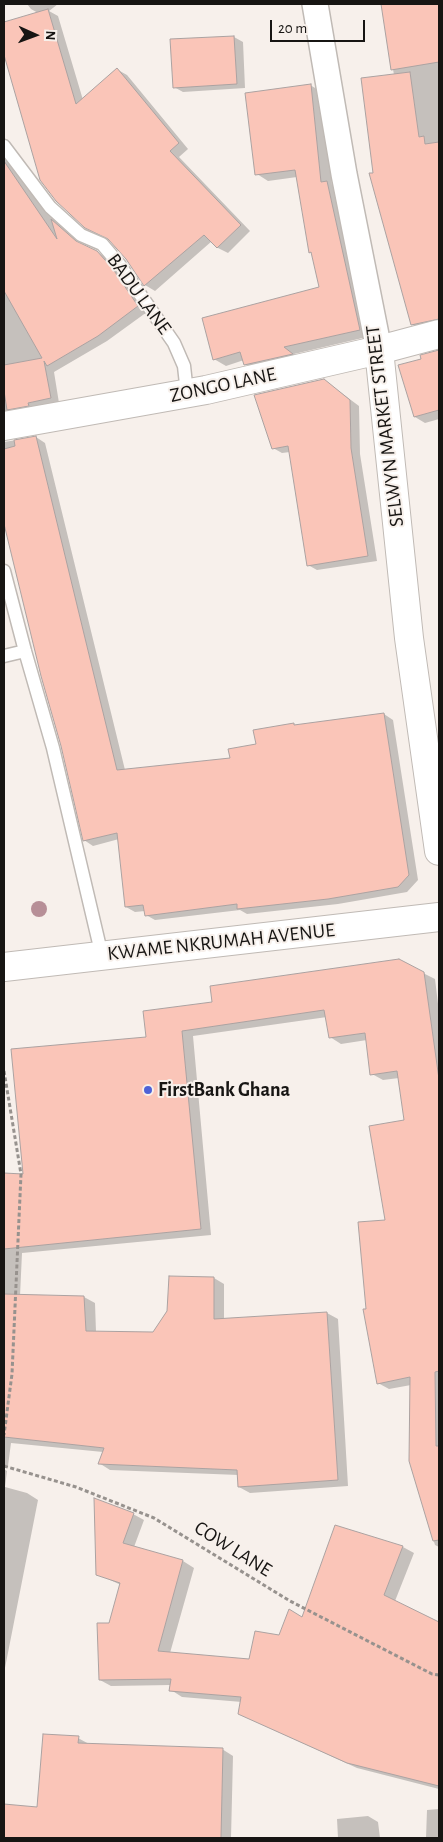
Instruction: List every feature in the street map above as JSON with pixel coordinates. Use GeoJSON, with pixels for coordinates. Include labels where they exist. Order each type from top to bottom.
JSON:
{"type":"FeatureCollection","features":[{"type":"Feature","properties":{"kind":"main road","name":"ZONGO LANE"},"geometry":{"type":"LineString","coordinates":[[4,426],[188,393],[378,350],[439,334]]}},
{"type":"Feature","properties":{"kind":"main road","name":"SELWYN MARKET STREET"},"geometry":{"type":"LineString","coordinates":[[378,350],[409,638],[439,851]]}},
{"type":"Feature","properties":{"kind":"main road","name":"KWAME NKRUMAH AVENUE"},"geometry":{"type":"LineString","coordinates":[[4,968],[439,917]]}},
{"type":"Feature","properties":{"kind":"street","name":"SELWYN MARKET STREET"},"geometry":{"type":"LineString","coordinates":[[315,4],[344,174],[378,350]]}},
{"type":"Feature","properties":{"kind":"lane","name":"BADU LANE"},"geometry":{"type":"LineString","coordinates":[[4,146],[50,207],[81,235],[102,244],[119,264],[174,343],[184,366],[188,393]]}},
{"type":"Feature","properties":{"kind":"lane"},"geometry":{"type":"LineString","coordinates":[[4,571],[53,748],[102,956]]}},
{"type":"Feature","properties":{"kind":"lane"},"geometry":{"type":"LineString","coordinates":[[4,656],[25,651]]}},
{"type":"Feature","properties":{"kind":"path"},"geometry":{"type":"LineString","coordinates":[[4,1071],[21,1174],[12,1374],[4,1435]]}},
{"type":"Feature","properties":{"kind":"path","name":"COW LANE"},"geometry":{"type":"LineString","coordinates":[[4,1466],[76,1487],[154,1518],[290,1601],[432,1674],[439,1675]]}},
{"type":"Feature","properties":{"kind":"building"},"geometry":{"type":"Polygon","coordinates":[[[381,4],[439,4],[439,62],[391,70],[381,4]]]}},
{"type":"Feature","properties":{"kind":"building"},"geometry":{"type":"Polygon","coordinates":[[[48,9],[76,104],[117,68],[179,143],[170,151],[241,225],[217,248],[204,235],[144,286],[126,259],[108,239],[85,228],[56,201],[40,180],[4,55],[4,22],[48,9]]]}},
{"type":"Feature","properties":{"kind":"building"},"geometry":{"type":"Polygon","coordinates":[[[234,36],[237,84],[173,88],[170,39],[234,36]]]}},
{"type":"Feature","properties":{"kind":"building"},"geometry":{"type":"Polygon","coordinates":[[[410,72],[419,137],[424,136],[425,144],[439,142],[439,319],[411,325],[369,173],[373,173],[361,78],[410,72]]]}},
{"type":"Feature","properties":{"kind":"building"},"geometry":{"type":"Polygon","coordinates":[[[311,84],[321,182],[327,181],[360,330],[284,347],[293,354],[244,365],[240,352],[213,360],[202,318],[319,287],[311,252],[309,253],[295,170],[255,175],[245,93],[311,84]]]}},
{"type":"Feature","properties":{"kind":"building"},"geometry":{"type":"Polygon","coordinates":[[[4,161],[57,239],[51,219],[76,241],[97,251],[113,269],[138,306],[98,336],[47,366],[44,361],[51,398],[28,403],[29,406],[7,410],[4,391],[4,365],[42,358],[4,291],[4,161]]]}},
{"type":"Feature","properties":{"kind":"building"},"geometry":{"type":"Polygon","coordinates":[[[439,350],[439,410],[414,417],[398,365],[421,359],[420,355],[439,350]]]}},
{"type":"Feature","properties":{"kind":"building"},"geometry":{"type":"Polygon","coordinates":[[[324,379],[350,400],[351,448],[368,556],[307,566],[288,446],[272,449],[254,395],[324,379]]]}},
{"type":"Feature","properties":{"kind":"building"},"geometry":{"type":"Polygon","coordinates":[[[36,436],[117,770],[230,758],[228,749],[256,744],[253,730],[294,723],[294,725],[384,713],[409,875],[398,887],[328,899],[237,909],[237,904],[145,916],[143,905],[125,907],[117,833],[83,841],[61,746],[41,676],[4,524],[4,449],[15,446],[14,440],[36,436]]]}},
{"type":"Feature","properties":{"kind":"building"},"geometry":{"type":"Polygon","coordinates":[[[399,959],[424,972],[439,1079],[439,1371],[435,1372],[436,1446],[439,1446],[439,1540],[433,1541],[409,1461],[410,1377],[377,1384],[363,1309],[366,1309],[358,1222],[385,1220],[369,1126],[404,1120],[397,1071],[370,1075],[365,1033],[329,1038],[324,1010],[182,1031],[201,1229],[4,1249],[4,1173],[23,1174],[11,1049],[146,1037],[143,1011],[212,1002],[210,986],[399,959]]]}},
{"type":"Feature","properties":{"kind":"building"},"geometry":{"type":"Polygon","coordinates":[[[169,1276],[214,1277],[214,1319],[327,1312],[338,1480],[238,1487],[237,1470],[98,1464],[104,1448],[4,1437],[4,1294],[84,1296],[86,1331],[153,1332],[167,1311],[169,1276]]]}},
{"type":"Feature","properties":{"kind":"building"},"geometry":{"type":"Polygon","coordinates":[[[94,1498],[134,1513],[123,1543],[183,1560],[158,1651],[249,1659],[255,1631],[279,1635],[289,1609],[302,1617],[335,1525],[403,1546],[384,1595],[439,1622],[439,1786],[347,1763],[238,1714],[241,1697],[169,1691],[171,1679],[99,1680],[97,1623],[109,1623],[120,1583],[96,1575],[94,1498]]]}},
{"type":"Feature","properties":{"kind":"building"},"geometry":{"type":"Polygon","coordinates":[[[43,1734],[79,1736],[78,1743],[223,1748],[221,1838],[4,1838],[4,1804],[37,1807],[43,1734]]]}},
{"type":"Feature","properties":{"kind":"place","name":"FirstBank Ghana"},"geometry":{"type":"Point","coordinates":[148,1090]}}]}
